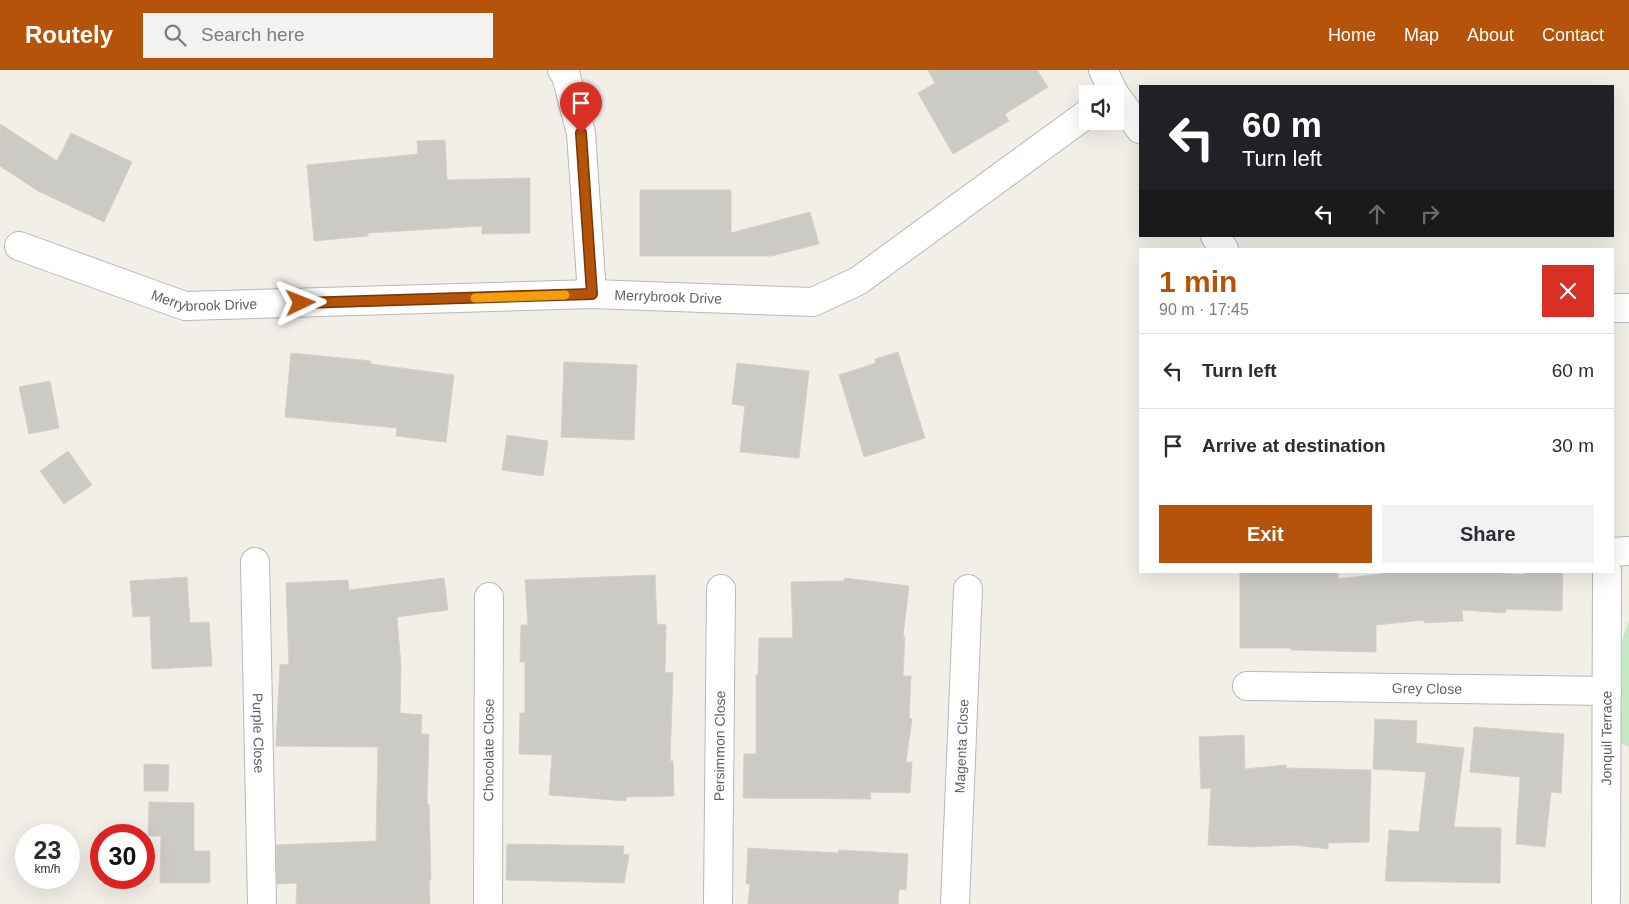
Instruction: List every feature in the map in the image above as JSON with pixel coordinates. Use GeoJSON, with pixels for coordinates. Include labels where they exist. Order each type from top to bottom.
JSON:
{"type":"FeatureCollection","features":[{"type":"Feature","properties":{"kind":"street"},"geometry":{"type":"LineString","coordinates":[[562,70],[566,76],[581,133],[592,294]]}},
{"type":"Feature","properties":{"kind":"street"},"geometry":{"type":"LineString","coordinates":[[1124,106],[1139,128]]}},
{"type":"Feature","properties":{"kind":"street","name":"Merrybrook Drive"},"geometry":{"type":"LineString","coordinates":[[19,246],[185,306],[592,294],[813,302],[858,281],[1079,120]]}},
{"type":"Feature","properties":{"kind":"street"},"geometry":{"type":"LineString","coordinates":[[1216,237],[1223,248]]}},
{"type":"Feature","properties":{"kind":"street"},"geometry":{"type":"LineString","coordinates":[[1614,308],[1629,308]]}},
{"type":"Feature","properties":{"kind":"street"},"geometry":{"type":"LineString","coordinates":[[1614,552],[1629,552]]}},
{"type":"Feature","properties":{"kind":"street","name":"Purple Close"},"geometry":{"type":"LineString","coordinates":[[255,562],[262,904]]}},
{"type":"Feature","properties":{"kind":"street","name":"Jonquil Terrace"},"geometry":{"type":"LineString","coordinates":[[1606,904],[1607,573]]}},
{"type":"Feature","properties":{"kind":"street","name":"Persimmon Close"},"geometry":{"type":"LineString","coordinates":[[718,904],[721,589]]}},
{"type":"Feature","properties":{"kind":"street","name":"Magenta Close"},"geometry":{"type":"LineString","coordinates":[[955,904],[968,589]]}},
{"type":"Feature","properties":{"kind":"street","name":"Chocolate Close"},"geometry":{"type":"LineString","coordinates":[[488,904],[489,597]]}},
{"type":"Feature","properties":{"kind":"street","name":"Grey Close"},"geometry":{"type":"LineString","coordinates":[[1247,686],[1607,691]]}},
{"type":"Feature","properties":{"kind":"green space"},"geometry":{"type":"Polygon","coordinates":[[[1629,620],[1629,747],[1593,728],[1629,620]]]}},
{"type":"Feature","properties":{"kind":"building"},"geometry":{"type":"Polygon","coordinates":[[[928,70],[1037,70],[1048,87],[1005,114],[1009,121],[953,154],[918,93],[935,83],[928,70]]]}},
{"type":"Feature","properties":{"kind":"building"},"geometry":{"type":"Polygon","coordinates":[[[0,124],[57,161],[71,133],[132,162],[104,222],[38,191],[0,166],[0,124]]]}},
{"type":"Feature","properties":{"kind":"building"},"geometry":{"type":"Polygon","coordinates":[[[445,140],[447,180],[530,178],[530,233],[482,234],[482,226],[368,233],[368,236],[314,241],[307,165],[418,154],[417,141],[445,140]]]}},
{"type":"Feature","properties":{"kind":"building"},"geometry":{"type":"Polygon","coordinates":[[[640,190],[731,190],[731,233],[810,212],[819,244],[772,256],[640,256],[640,190]]]}},
{"type":"Feature","properties":{"kind":"building"},"geometry":{"type":"Polygon","coordinates":[[[898,352],[925,438],[864,457],[839,375],[876,363],[875,359],[898,352]]]}},
{"type":"Feature","properties":{"kind":"building"},"geometry":{"type":"Polygon","coordinates":[[[291,353],[371,361],[371,364],[454,375],[446,442],[396,436],[397,428],[285,417],[291,353]]]}},
{"type":"Feature","properties":{"kind":"building"},"geometry":{"type":"Polygon","coordinates":[[[564,362],[637,365],[634,440],[561,437],[564,362]]]}},
{"type":"Feature","properties":{"kind":"building"},"geometry":{"type":"Polygon","coordinates":[[[737,363],[809,371],[799,458],[740,452],[745,406],[732,404],[737,363]]]}},
{"type":"Feature","properties":{"kind":"building"},"geometry":{"type":"Polygon","coordinates":[[[50,381],[59,428],[29,434],[19,387],[50,381]]]}},
{"type":"Feature","properties":{"kind":"building"},"geometry":{"type":"Polygon","coordinates":[[[507,435],[548,441],[543,476],[502,470],[507,435]]]}},
{"type":"Feature","properties":{"kind":"building"},"geometry":{"type":"Polygon","coordinates":[[[68,451],[92,485],[64,504],[40,471],[68,451]]]}},
{"type":"Feature","properties":{"kind":"building"},"geometry":{"type":"Polygon","coordinates":[[[1240,573],[1338,573],[1338,579],[1389,573],[1502,573],[1524,575],[1524,573],[1563,573],[1562,611],[1506,609],[1505,613],[1462,610],[1463,621],[1424,623],[1424,620],[1376,625],[1376,652],[1240,648],[1240,573]]]}},
{"type":"Feature","properties":{"kind":"building"},"geometry":{"type":"Polygon","coordinates":[[[655,575],[657,624],[666,625],[665,672],[673,673],[670,761],[673,761],[674,796],[626,797],[626,801],[549,795],[552,755],[519,754],[520,713],[525,713],[525,662],[520,662],[521,625],[528,625],[525,580],[655,575]]]}},
{"type":"Feature","properties":{"kind":"building"},"geometry":{"type":"Polygon","coordinates":[[[187,577],[190,623],[209,622],[212,666],[152,669],[150,616],[133,617],[130,581],[187,577]]]}},
{"type":"Feature","properties":{"kind":"building"},"geometry":{"type":"Polygon","coordinates":[[[444,578],[448,610],[397,617],[401,666],[400,713],[422,715],[421,734],[429,734],[427,804],[429,804],[430,904],[296,904],[297,883],[277,884],[276,845],[376,841],[378,747],[276,746],[280,664],[289,665],[286,583],[348,580],[349,590],[444,578]]]}},
{"type":"Feature","properties":{"kind":"building"},"geometry":{"type":"Polygon","coordinates":[[[845,578],[909,586],[903,636],[905,637],[903,676],[911,676],[909,718],[912,719],[906,762],[912,762],[910,793],[870,792],[871,799],[743,798],[744,754],[756,754],[756,675],[758,675],[759,638],[793,638],[791,582],[844,581],[845,578]]]}},
{"type":"Feature","properties":{"kind":"building"},"geometry":{"type":"Polygon","coordinates":[[[1375,719],[1417,721],[1416,743],[1464,748],[1454,827],[1501,828],[1500,883],[1385,881],[1389,830],[1419,832],[1426,772],[1373,769],[1375,719]]]}},
{"type":"Feature","properties":{"kind":"building"},"geometry":{"type":"Polygon","coordinates":[[[1474,727],[1564,734],[1561,793],[1551,792],[1545,847],[1516,844],[1520,777],[1470,772],[1474,727]]]}},
{"type":"Feature","properties":{"kind":"building"},"geometry":{"type":"Polygon","coordinates":[[[1244,735],[1245,769],[1286,765],[1286,768],[1371,770],[1369,842],[1328,843],[1328,849],[1294,845],[1253,847],[1208,845],[1211,788],[1201,789],[1199,737],[1244,735]]]}},
{"type":"Feature","properties":{"kind":"building"},"geometry":{"type":"Polygon","coordinates":[[[144,764],[169,765],[168,791],[144,791],[144,764]]]}},
{"type":"Feature","properties":{"kind":"building"},"geometry":{"type":"Polygon","coordinates":[[[149,802],[194,803],[194,851],[210,851],[210,883],[160,883],[161,836],[155,836],[155,824],[148,824],[149,802]]]}},
{"type":"Feature","properties":{"kind":"building"},"geometry":{"type":"Polygon","coordinates":[[[507,844],[624,846],[623,854],[629,855],[624,883],[506,880],[507,844]]]}},
{"type":"Feature","properties":{"kind":"building"},"geometry":{"type":"Polygon","coordinates":[[[748,848],[838,853],[839,850],[908,854],[906,890],[899,889],[898,904],[748,904],[750,884],[746,884],[748,848]]]}},
{"type":"Feature","properties":{"kind":"slow traffic"},"geometry":{"type":"LineString","coordinates":[[475,298],[565,295]]}},
{"type":"Feature","properties":{"kind":"route"},"geometry":{"type":"LineString","coordinates":[[301,303],[592,294],[581,133]]}}]}
